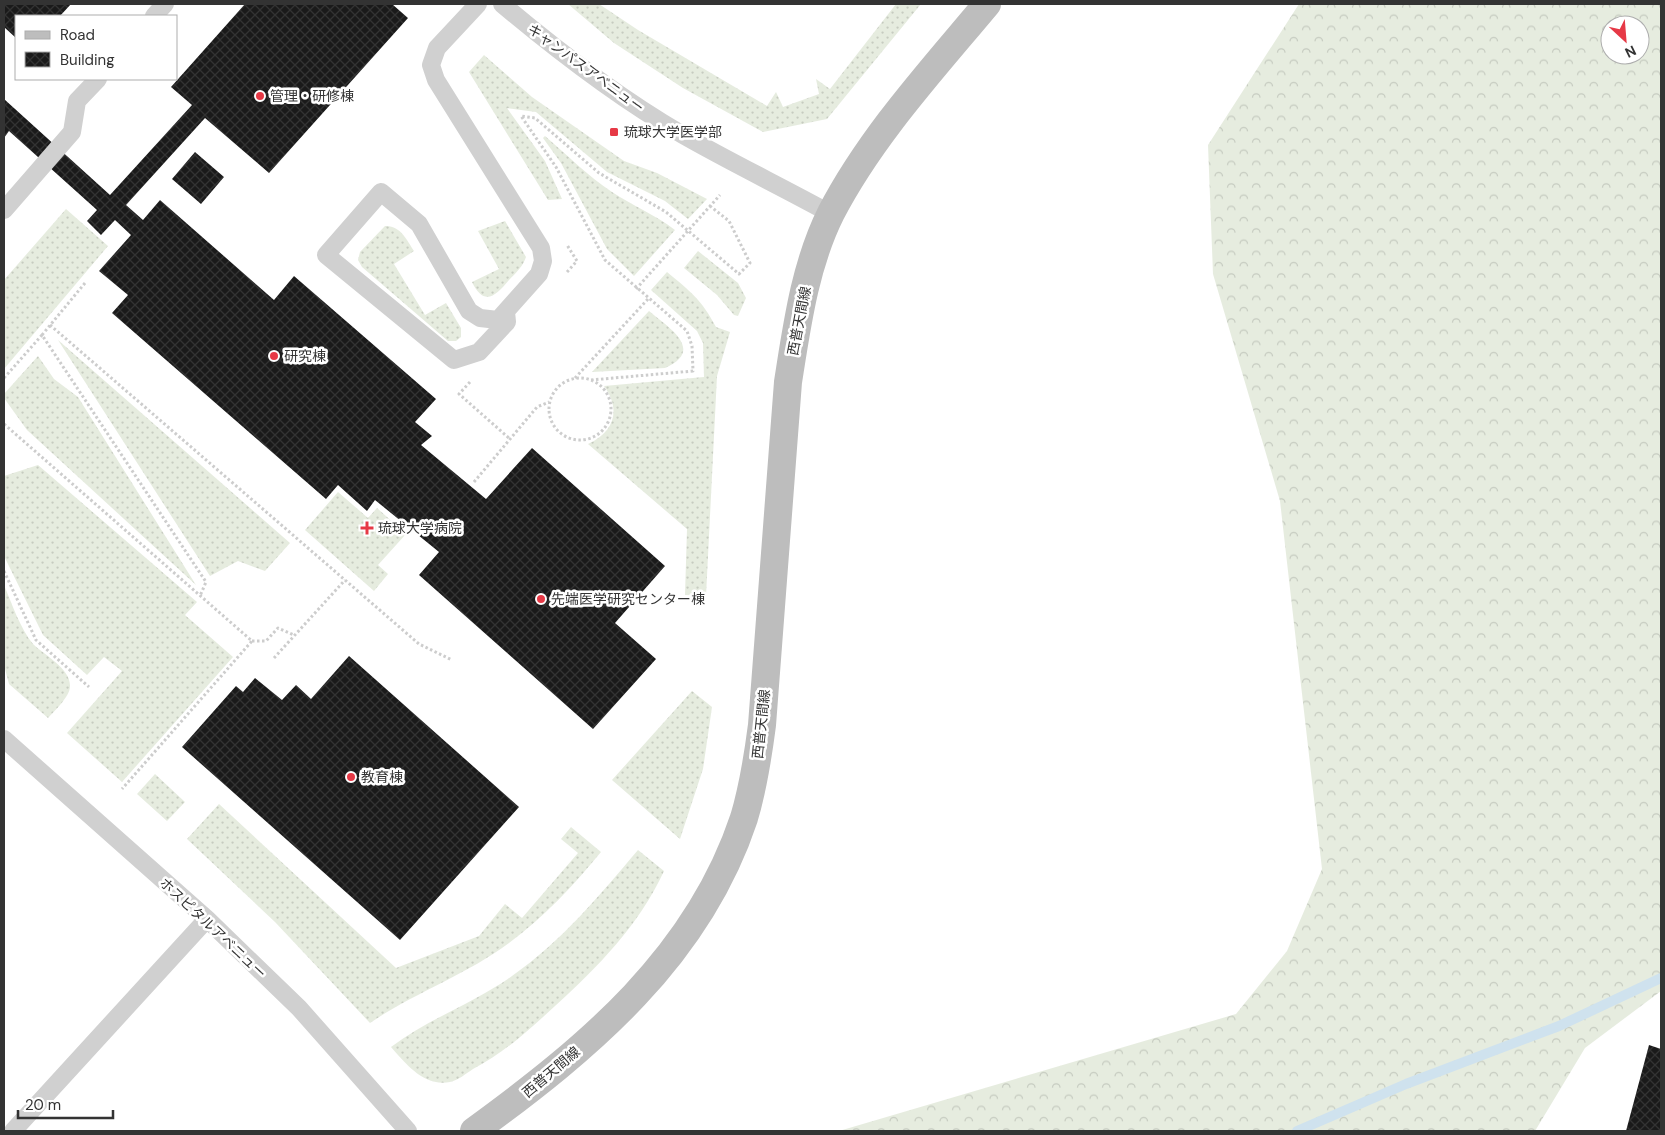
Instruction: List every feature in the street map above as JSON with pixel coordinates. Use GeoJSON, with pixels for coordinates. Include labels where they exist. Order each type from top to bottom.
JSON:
{"type":"FeatureCollection","features":[{"type":"Feature","properties":{"kind":"street","name":"西普天間線"},"geometry":{"type":"LineString","coordinates":[[474,1131],[520,1098],[611,1022],[646,986],[674,950],[702,908],[725,864],[744,818],[757,765],[762,725],[788,382],[797,326],[809,275],[831,214],[860,165],[916,88],[988,4]]}},
{"type":"Feature","properties":{"kind":"lane"},"geometry":{"type":"LineString","coordinates":[[155,15],[165,4]]}},
{"type":"Feature","properties":{"kind":"lane"},"geometry":{"type":"LineString","coordinates":[[478,4],[437,48],[431,65],[436,80],[541,248],[543,261],[539,274],[498,320],[480,318],[469,311],[419,224],[381,192],[326,255],[454,360],[479,352],[507,322],[506,312]]}},
{"type":"Feature","properties":{"kind":"lane","name":"キャンパスアベニュー"},"geometry":{"type":"LineString","coordinates":[[502,4],[550,44],[633,103],[683,135],[831,214]]}},
{"type":"Feature","properties":{"kind":"lane"},"geometry":{"type":"LineString","coordinates":[[4,210],[72,132],[77,101],[97,80]]}},
{"type":"Feature","properties":{"kind":"lane","name":"ホスピタルアベニュー"},"geometry":{"type":"LineString","coordinates":[[4,739],[207,919],[298,1008],[408,1131]]}},
{"type":"Feature","properties":{"kind":"lane"},"geometry":{"type":"LineString","coordinates":[[13,1131],[207,919]]}},
{"type":"Feature","properties":{"kind":"path"},"geometry":{"type":"LineString","coordinates":[[575,378],[591,380],[693,371],[692,346],[687,331],[636,289],[605,260],[556,167],[521,116],[535,118],[598,173],[652,202],[739,274],[750,263],[729,221],[710,206]]}},
{"type":"Feature","properties":{"kind":"path"},"geometry":{"type":"LineString","coordinates":[[636,289],[720,195]]}},
{"type":"Feature","properties":{"kind":"path"},"geometry":{"type":"LineString","coordinates":[[4,378],[84,283]]}},
{"type":"Feature","properties":{"kind":"path"},"geometry":{"type":"LineString","coordinates":[[591,380],[607,394],[610,415],[606,426],[594,436],[573,440],[559,432],[552,424],[548,413],[549,402],[553,393],[565,382],[575,378],[648,299]]}},
{"type":"Feature","properties":{"kind":"path"},"geometry":{"type":"LineString","coordinates":[[50,325],[419,644],[452,660]]}},
{"type":"Feature","properties":{"kind":"path"},"geometry":{"type":"LineString","coordinates":[[42,335],[206,582],[200,596]]}},
{"type":"Feature","properties":{"kind":"path"},"geometry":{"type":"LineString","coordinates":[[459,394],[510,439]]}},
{"type":"Feature","properties":{"kind":"path"},"geometry":{"type":"LineString","coordinates":[[474,482],[538,407],[549,402]]}},
{"type":"Feature","properties":{"kind":"path"},"geometry":{"type":"LineString","coordinates":[[4,424],[252,641],[266,641],[278,628],[294,635]]}},
{"type":"Feature","properties":{"kind":"path"},"geometry":{"type":"LineString","coordinates":[[4,571],[36,640],[90,687]]}},
{"type":"Feature","properties":{"kind":"path"},"geometry":{"type":"LineString","coordinates":[[274,658],[345,580]]}},
{"type":"Feature","properties":{"kind":"path"},"geometry":{"type":"LineString","coordinates":[[122,789],[252,641]]}},
{"type":"Feature","properties":{"kind":"green space"},"geometry":{"type":"Polygon","coordinates":[[[568,4],[599,4],[638,30],[767,106],[776,92],[783,107],[819,94],[816,79],[830,89],[896,4],[921,4],[827,119],[763,132],[683,88],[614,43],[568,4]]]}},
{"type":"Feature","properties":{"kind":"green space"},"geometry":{"type":"Polygon","coordinates":[[[1299,4],[1661,4],[1661,991],[1585,1048],[1535,1131],[839,1131],[1236,1014],[1287,951],[1322,869],[1280,501],[1213,274],[1208,145],[1299,4]]]}},
{"type":"Feature","properties":{"kind":"green space"},"geometry":{"type":"Polygon","coordinates":[[[484,55],[532,97],[624,161],[657,173],[707,199],[688,219],[665,201],[607,172],[536,112],[507,108],[545,161],[562,199],[548,200],[469,72],[484,55]]]}},
{"type":"Feature","properties":{"kind":"green space"},"geometry":{"type":"Polygon","coordinates":[[[545,136],[603,186],[675,230],[634,276],[607,249],[561,163],[543,138],[545,136]]]}},
{"type":"Feature","properties":{"kind":"green space"},"geometry":{"type":"Polygon","coordinates":[[[66,209],[108,246],[4,369],[4,280],[66,209]]]}},
{"type":"Feature","properties":{"kind":"green space"},"geometry":{"type":"Polygon","coordinates":[[[505,221],[526,257],[519,269],[499,291],[486,297],[477,290],[472,282],[499,269],[478,231],[505,221]]]}},
{"type":"Feature","properties":{"kind":"green space"},"geometry":{"type":"Polygon","coordinates":[[[385,226],[390,226],[399,231],[414,251],[394,264],[425,315],[446,303],[461,328],[461,337],[456,341],[448,341],[362,267],[358,260],[360,252],[385,226]]]}},
{"type":"Feature","properties":{"kind":"green space"},"geometry":{"type":"Polygon","coordinates":[[[698,251],[738,283],[746,298],[738,316],[734,315],[717,295],[684,268],[698,251]]]}},
{"type":"Feature","properties":{"kind":"green space"},"geometry":{"type":"Polygon","coordinates":[[[667,272],[695,296],[716,327],[730,332],[717,376],[706,596],[685,595],[687,529],[588,444],[604,433],[612,419],[614,411],[604,386],[704,377],[703,343],[697,331],[651,290],[667,272]]]}},
{"type":"Feature","properties":{"kind":"green space"},"geometry":{"type":"Polygon","coordinates":[[[649,311],[673,331],[683,346],[682,354],[677,361],[665,368],[592,372],[649,311]]]}},
{"type":"Feature","properties":{"kind":"green space"},"geometry":{"type":"Polygon","coordinates":[[[58,340],[290,543],[265,571],[238,561],[210,576],[58,340]]]}},
{"type":"Feature","properties":{"kind":"green space"},"geometry":{"type":"Polygon","coordinates":[[[38,356],[54,379],[78,397],[196,585],[27,430],[4,398],[4,394],[38,356]]]}},
{"type":"Feature","properties":{"kind":"green space"},"geometry":{"type":"Polygon","coordinates":[[[38,465],[197,602],[185,615],[233,657],[122,782],[67,733],[122,671],[104,657],[87,675],[43,635],[4,556],[4,476],[38,465]]]}},
{"type":"Feature","properties":{"kind":"green space"},"geometry":{"type":"Polygon","coordinates":[[[338,492],[368,518],[377,508],[406,534],[378,565],[388,574],[374,591],[305,530],[338,492]]]}},
{"type":"Feature","properties":{"kind":"green space"},"geometry":{"type":"Polygon","coordinates":[[[4,585],[28,638],[60,667],[69,681],[70,689],[66,697],[48,718],[9,684],[4,665],[4,585]]]}},
{"type":"Feature","properties":{"kind":"green space"},"geometry":{"type":"Polygon","coordinates":[[[692,691],[712,707],[703,769],[680,839],[612,780],[692,691]]]}},
{"type":"Feature","properties":{"kind":"green space"},"geometry":{"type":"Polygon","coordinates":[[[155,774],[185,802],[167,821],[137,794],[155,774]]]}},
{"type":"Feature","properties":{"kind":"green space"},"geometry":{"type":"Polygon","coordinates":[[[219,804],[396,968],[479,936],[505,904],[522,918],[578,853],[561,839],[571,827],[601,852],[558,900],[509,943],[475,965],[404,1002],[370,1023],[275,922],[187,839],[219,804]]]}},
{"type":"Feature","properties":{"kind":"green space"},"geometry":{"type":"Polygon","coordinates":[[[638,850],[664,871],[654,891],[630,927],[602,960],[536,1024],[516,1040],[459,1079],[441,1083],[424,1078],[416,1073],[391,1047],[420,1028],[497,986],[530,962],[564,933],[638,850]]]}},
{"type":"Feature","properties":{"kind":"building"},"geometry":{"type":"Polygon","coordinates":[[[4,4],[71,4],[61,15],[15,15],[15,37],[4,27],[4,4]]]}},
{"type":"Feature","properties":{"kind":"building"},"geometry":{"type":"Polygon","coordinates":[[[245,4],[392,4],[408,18],[269,173],[205,118],[126,205],[143,220],[160,200],[274,300],[294,276],[436,399],[415,422],[432,436],[421,445],[486,499],[532,448],[665,566],[615,623],[656,659],[593,729],[419,575],[439,552],[375,500],[367,511],[338,485],[326,499],[112,313],[128,295],[99,271],[131,235],[115,220],[101,235],[87,221],[97,210],[9,131],[4,138],[4,99],[110,195],[192,105],[171,87],[245,4]]]}},
{"type":"Feature","properties":{"kind":"building"},"geometry":{"type":"Polygon","coordinates":[[[195,152],[224,177],[201,204],[172,179],[195,152]]]}},
{"type":"Feature","properties":{"kind":"building","name":"教育棟"},"geometry":{"type":"Polygon","coordinates":[[[349,656],[519,807],[400,940],[182,747],[236,686],[243,692],[255,678],[282,700],[296,685],[311,699],[349,656]]]}},
{"type":"Feature","properties":{"kind":"building"},"geometry":{"type":"Polygon","coordinates":[[[1649,1045],[1661,1049],[1661,1131],[1626,1131],[1649,1045]]]}},
{"type":"Feature","properties":{"kind":"waterway"},"geometry":{"type":"LineString","coordinates":[[1297,1131],[1406,1084],[1559,1026],[1661,978]]}},
{"type":"Feature","properties":{"kind":"place","name":"管理・研修棟"},"geometry":{"type":"Point","coordinates":[260,96]}},
{"type":"Feature","properties":{"kind":"place","name":"琉球大学医学部"},"geometry":{"type":"Point","coordinates":[614,132]}},
{"type":"Feature","properties":{"kind":"place","name":"研究棟"},"geometry":{"type":"Point","coordinates":[274,356]}},
{"type":"Feature","properties":{"kind":"place","name":"琉球大学病院"},"geometry":{"type":"Point","coordinates":[367,528]}},
{"type":"Feature","properties":{"kind":"place","name":"先端医学研究センター棟"},"geometry":{"type":"Point","coordinates":[541,599]}},
{"type":"Feature","properties":{"kind":"place","name":"教育棟"},"geometry":{"type":"Point","coordinates":[351,777]}}]}
